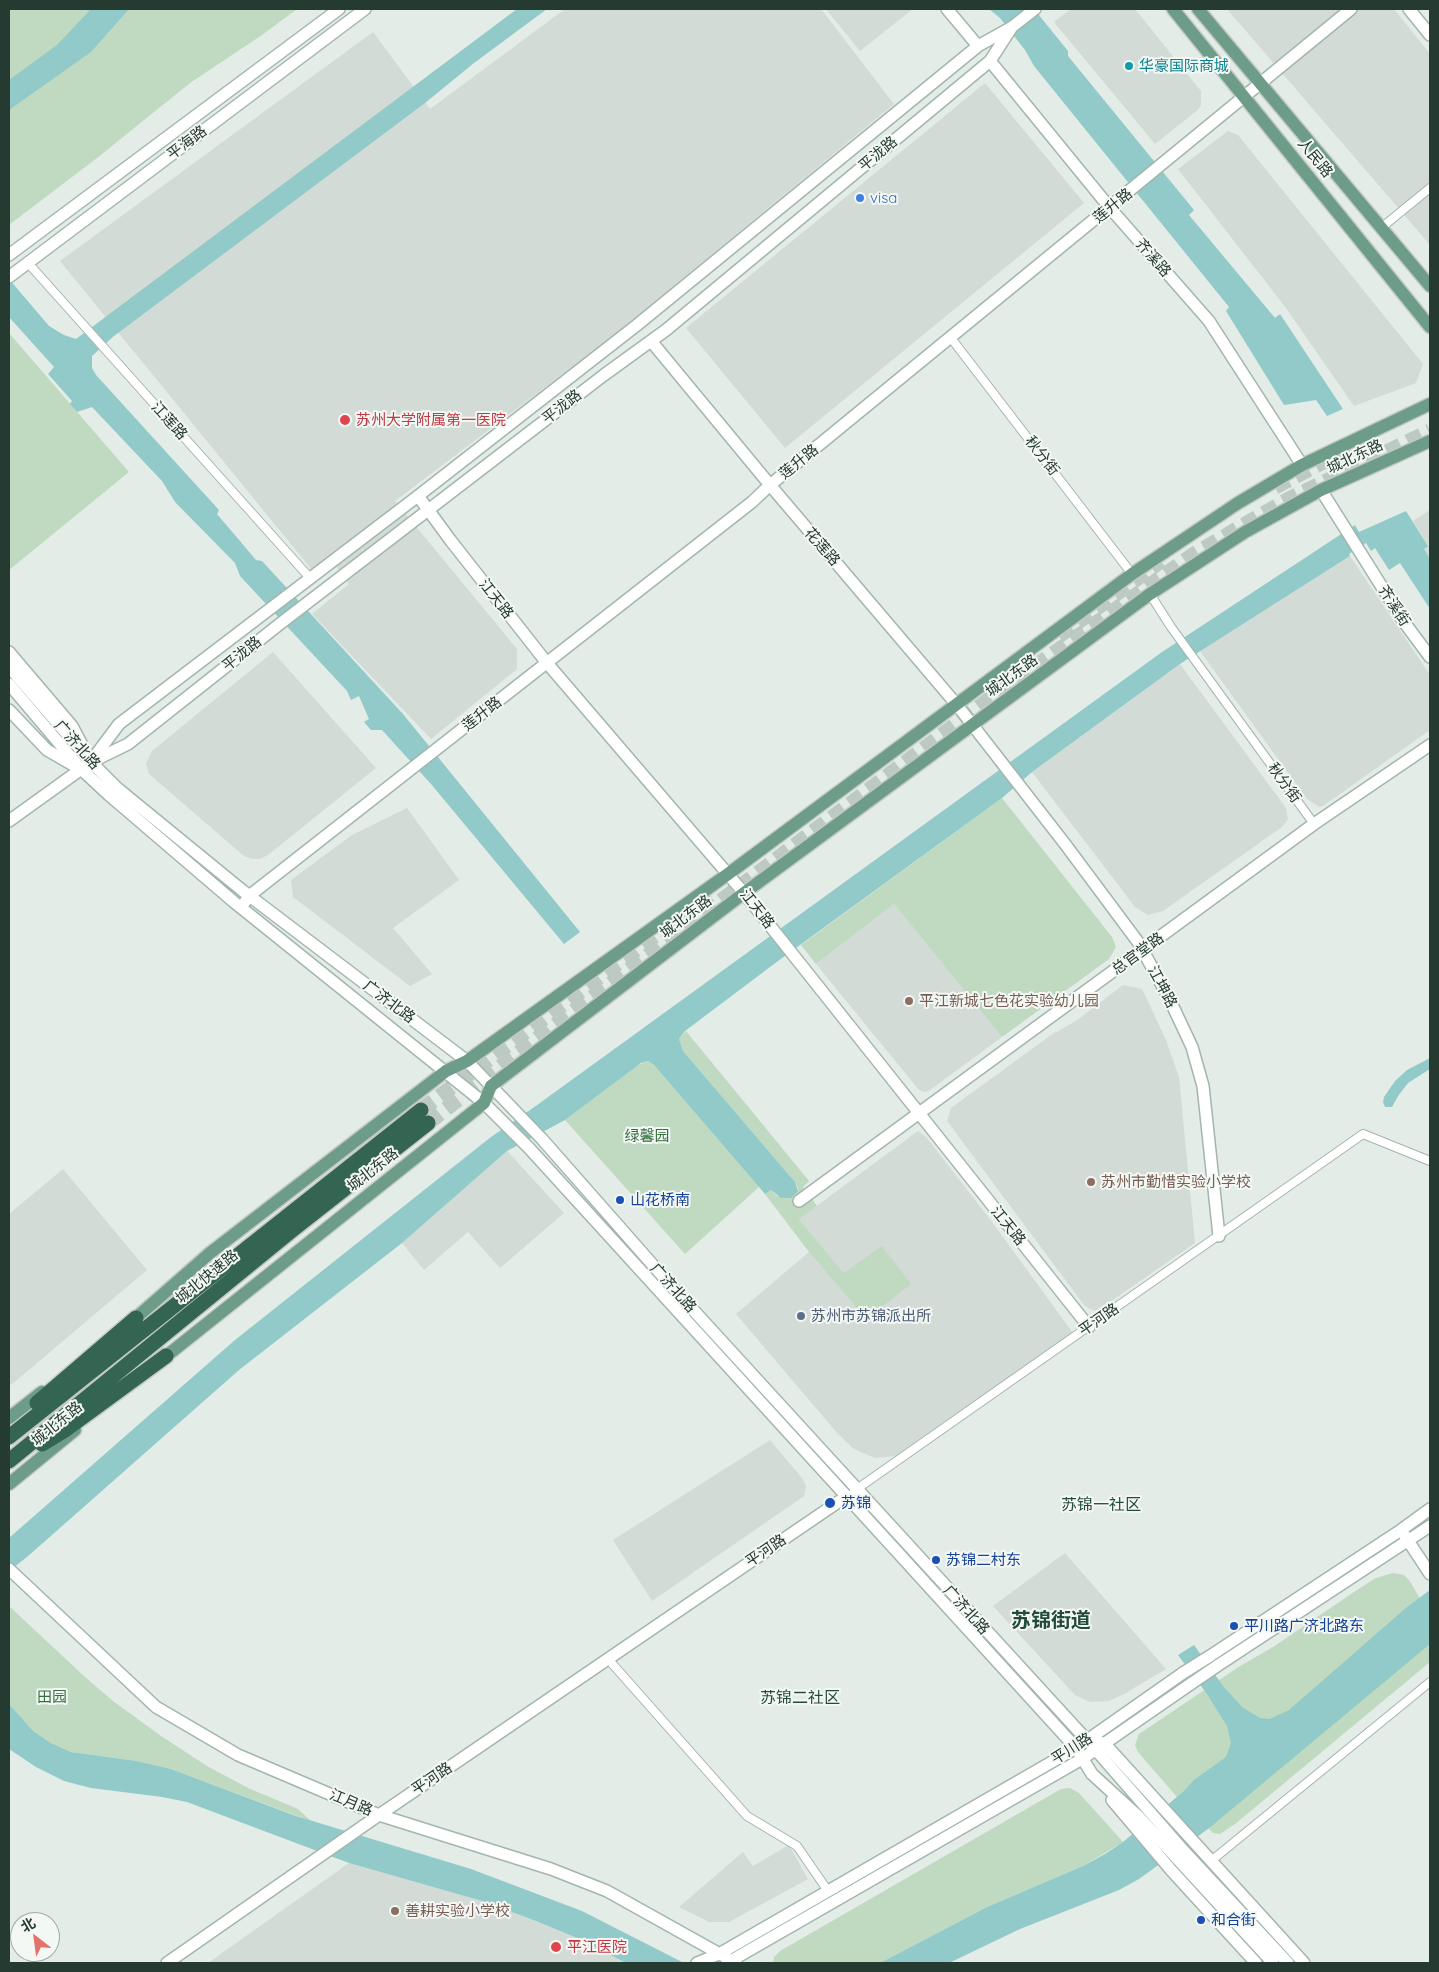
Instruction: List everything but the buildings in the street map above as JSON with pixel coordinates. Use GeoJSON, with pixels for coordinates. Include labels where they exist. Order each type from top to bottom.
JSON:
{"type":"FeatureCollection","features":[{"type":"Feature","properties":{"kind":"highway","name":"城北快速路"},"geometry":{"type":"LineString","coordinates":[[9,1437],[424,1117],[291,1231],[9,1461]]}},
{"type":"Feature","properties":{"kind":"highway"},"geometry":{"type":"LineString","coordinates":[[9,1430],[36,1403],[136,1318]]}},
{"type":"Feature","properties":{"kind":"highway"},"geometry":{"type":"LineString","coordinates":[[9,1465],[65,1430],[166,1356]]}},
{"type":"Feature","properties":{"kind":"main road","name":"人民路"},"geometry":{"type":"LineString","coordinates":[[1173,9],[1430,327]]}},
{"type":"Feature","properties":{"kind":"main road","name":"人民路"},"geometry":{"type":"LineString","coordinates":[[1198,9],[1430,286]]}},
{"type":"Feature","properties":{"kind":"main road","name":"城北东路"},"geometry":{"type":"LineString","coordinates":[[9,1418],[136,1318],[210,1253],[446,1071],[467,1061],[728,874],[1132,574],[1238,503],[1302,465],[1430,404]]}},
{"type":"Feature","properties":{"kind":"main road","name":"城北东路"},"geometry":{"type":"LineString","coordinates":[[9,1484],[166,1356],[484,1103],[492,1086],[744,893],[1150,594],[1245,532],[1321,490],[1430,441]]}},
{"type":"Feature","properties":{"kind":"street","name":"平海路"},"geometry":{"type":"LineString","coordinates":[[9,255],[339,9]]}},
{"type":"Feature","properties":{"kind":"street","name":"平海路"},"geometry":{"type":"LineString","coordinates":[[9,278],[365,9]]}},
{"type":"Feature","properties":{"kind":"street"},"geometry":{"type":"LineString","coordinates":[[947,9],[978,46]]}},
{"type":"Feature","properties":{"kind":"street","name":"平泷路"},"geometry":{"type":"LineString","coordinates":[[91,762],[119,724],[418,496],[637,325],[978,46],[1012,27],[1035,9]]}},
{"type":"Feature","properties":{"kind":"street","name":"莲升路"},"geometry":{"type":"LineString","coordinates":[[241,907],[249,896],[752,502],[770,485],[1352,9]]}},
{"type":"Feature","properties":{"kind":"street"},"geometry":{"type":"LineString","coordinates":[[1409,9],[1430,35]]}},
{"type":"Feature","properties":{"kind":"street","name":"平泷路"},"geometry":{"type":"LineString","coordinates":[[9,821],[91,762],[128,744],[281,623],[651,341],[990,61],[1012,27]]}},
{"type":"Feature","properties":{"kind":"street","name":"齐溪路"},"geometry":{"type":"LineString","coordinates":[[990,61],[1110,208],[1208,321],[1302,465]]}},
{"type":"Feature","properties":{"kind":"street"},"geometry":{"type":"LineString","coordinates":[[1381,228],[1430,188]]}},
{"type":"Feature","properties":{"kind":"street","name":"江莲路"},"geometry":{"type":"LineString","coordinates":[[28,263],[310,578]]}},
{"type":"Feature","properties":{"kind":"street","name":"秋分街"},"geometry":{"type":"LineString","coordinates":[[951,338],[1132,574]]}},
{"type":"Feature","properties":{"kind":"street","name":"花莲路"},"geometry":{"type":"LineString","coordinates":[[651,341],[770,485],[957,705],[993,752]]}},
{"type":"Feature","properties":{"kind":"street","name":"齐溪街"},"geometry":{"type":"LineString","coordinates":[[1321,490],[1404,622],[1430,657]]}},
{"type":"Feature","properties":{"kind":"street","name":"江天路"},"geometry":{"type":"LineString","coordinates":[[418,496],[547,663],[744,893],[1089,1327]]}},
{"type":"Feature","properties":{"kind":"street","name":"秋分街"},"geometry":{"type":"LineString","coordinates":[[1150,594],[1171,627],[1314,824]]}},
{"type":"Feature","properties":{"kind":"street"},"geometry":{"type":"LineString","coordinates":[[9,652],[72,726],[91,762]]}},
{"type":"Feature","properties":{"kind":"street","name":"广济北路"},"geometry":{"type":"LineString","coordinates":[[9,667],[91,762],[118,788],[249,896],[467,1061],[542,1139],[851,1493]]}},
{"type":"Feature","properties":{"kind":"street","name":"广济北路"},"geometry":{"type":"LineString","coordinates":[[9,684],[81,769],[241,907],[484,1103],[529,1148],[851,1493],[1080,1744],[1082,1759],[1092,1774],[1138,1815],[1176,1858],[1219,1896],[1288,1963]]}},
{"type":"Feature","properties":{"kind":"street"},"geometry":{"type":"LineString","coordinates":[[9,710],[47,750],[81,769]]}},
{"type":"Feature","properties":{"kind":"street","name":"总官堂路"},"geometry":{"type":"LineString","coordinates":[[799,1201],[1314,824],[1430,745]]}},
{"type":"Feature","properties":{"kind":"street","name":"江坤路"},"geometry":{"type":"LineString","coordinates":[[993,752],[1071,852],[1143,950],[1168,996],[1192,1047],[1203,1086],[1220,1236]]}},
{"type":"Feature","properties":{"kind":"street","name":"平河路"},"geometry":{"type":"LineString","coordinates":[[167,1963],[360,1828],[851,1493],[1363,1134],[1430,1161]]}},
{"type":"Feature","properties":{"kind":"street","name":"平川路"},"geometry":{"type":"LineString","coordinates":[[699,1962],[719,1954],[1080,1744],[1430,1509]]}},
{"type":"Feature","properties":{"kind":"street","name":"平川路"},"geometry":{"type":"LineString","coordinates":[[732,1962],[1082,1759],[1217,1666],[1430,1526]]}},
{"type":"Feature","properties":{"kind":"street"},"geometry":{"type":"LineString","coordinates":[[1401,1530],[1428,1571]]}},
{"type":"Feature","properties":{"kind":"street","name":"江月路"},"geometry":{"type":"LineString","coordinates":[[10,1571],[156,1707],[238,1755],[379,1815],[551,1869],[607,1891],[732,1962]]}},
{"type":"Feature","properties":{"kind":"street"},"geometry":{"type":"LineString","coordinates":[[608,1659],[747,1816],[797,1846],[828,1891]]}},
{"type":"Feature","properties":{"kind":"street"},"geometry":{"type":"LineString","coordinates":[[1211,1861],[1430,1682]]}},
{"type":"Feature","properties":{"kind":"street","name":"广济北路"},"geometry":{"type":"LineString","coordinates":[[1080,1744],[1099,1746],[1138,1815]]}},
{"type":"Feature","properties":{"kind":"street"},"geometry":{"type":"LineString","coordinates":[[1099,1746],[1155,1799],[1304,1963]]}},
{"type":"Feature","properties":{"kind":"street"},"geometry":{"type":"LineString","coordinates":[[1138,1815],[1176,1858],[1256,1963]]}},
{"type":"Feature","properties":{"kind":"street","name":"广济北路"},"geometry":{"type":"LineString","coordinates":[[1219,1896],[1273,1963]]}},
{"type":"Feature","properties":{"kind":"shaded area","name":"苏州大学附属第一医院"},"geometry":{"type":"Polygon","coordinates":[[[565,9],[821,9],[894,104],[609,339],[395,501],[517,649],[517,669],[431,739],[312,614],[349,584],[329,557],[312,570],[60,261],[373,32],[430,109],[565,9]]]}},
{"type":"Feature","properties":{"kind":"shaded area"},"geometry":{"type":"Polygon","coordinates":[[[826,9],[913,9],[860,51],[826,9]]]}},
{"type":"Feature","properties":{"kind":"shaded area","name":"华豪国际商城"},"geometry":{"type":"Polygon","coordinates":[[[1071,9],[1135,9],[1201,91],[1201,105],[1199,109],[1155,144],[1054,22],[1071,9]]]}},
{"type":"Feature","properties":{"kind":"shaded area"},"geometry":{"type":"Polygon","coordinates":[[[1227,9],[1394,9],[1430,54],[1430,245],[1227,9]]]}},
{"type":"Feature","properties":{"kind":"shaded area"},"geometry":{"type":"Polygon","coordinates":[[[985,83],[1084,203],[785,448],[686,328],[985,83]]]}},
{"type":"Feature","properties":{"kind":"shaded area"},"geometry":{"type":"Polygon","coordinates":[[[1228,131],[1238,135],[1423,364],[1416,383],[1354,406],[1286,308],[1178,169],[1228,131]]]}},
{"type":"Feature","properties":{"kind":"shaded area"},"geometry":{"type":"Polygon","coordinates":[[[1430,510],[1430,559],[1423,549],[1428,545],[1413,521],[1430,510]]]}},
{"type":"Feature","properties":{"kind":"shaded area"},"geometry":{"type":"Polygon","coordinates":[[[1350,556],[1430,675],[1430,730],[1319,807],[1307,799],[1200,651],[1350,556]]]}},
{"type":"Feature","properties":{"kind":"shaded area"},"geometry":{"type":"Polygon","coordinates":[[[273,652],[376,768],[268,855],[260,859],[253,859],[244,856],[149,774],[146,764],[152,751],[273,652]]]}},
{"type":"Feature","properties":{"kind":"shaded area"},"geometry":{"type":"Polygon","coordinates":[[[1180,664],[1286,808],[1288,819],[1282,827],[1163,911],[1148,915],[1135,907],[1032,772],[1180,664]]]}},
{"type":"Feature","properties":{"kind":"shaded area"},"geometry":{"type":"Polygon","coordinates":[[[407,808],[459,880],[393,928],[432,974],[410,986],[293,897],[291,880],[352,835],[407,808]]]}},
{"type":"Feature","properties":{"kind":"shaded area","name":"平江新城七色花实验幼儿园"},"geometry":{"type":"Polygon","coordinates":[[[894,904],[1002,1037],[925,1092],[919,1090],[816,964],[894,904]]]}},
{"type":"Feature","properties":{"kind":"shaded area","name":"苏州市勤惜实验小学校"},"geometry":{"type":"Polygon","coordinates":[[[1123,985],[1142,989],[1166,1040],[1179,1077],[1195,1243],[1097,1311],[1084,1305],[947,1121],[951,1108],[1051,1035],[1076,1021],[1123,985]]]}},
{"type":"Feature","properties":{"kind":"shaded area"},"geometry":{"type":"Polygon","coordinates":[[[918,1131],[927,1138],[992,1222],[1073,1333],[895,1456],[875,1458],[854,1449],[838,1434],[736,1314],[809,1252],[866,1319],[844,1273],[799,1219],[918,1131]]]}},
{"type":"Feature","properties":{"kind":"shaded area"},"geometry":{"type":"Polygon","coordinates":[[[507,1151],[564,1213],[500,1268],[468,1232],[424,1270],[402,1243],[507,1151]]]}},
{"type":"Feature","properties":{"kind":"shaded area"},"geometry":{"type":"Polygon","coordinates":[[[63,1169],[147,1270],[11,1385],[9,1383],[9,1214],[63,1169]]]}},
{"type":"Feature","properties":{"kind":"shaded area"},"geometry":{"type":"Polygon","coordinates":[[[770,1440],[802,1478],[806,1486],[804,1496],[652,1601],[613,1540],[770,1440]]]}},
{"type":"Feature","properties":{"kind":"shaded area"},"geometry":{"type":"Polygon","coordinates":[[[1065,1553],[1166,1669],[1109,1701],[1090,1702],[1075,1695],[993,1606],[1065,1553]]]}},
{"type":"Feature","properties":{"kind":"shaded area"},"geometry":{"type":"Polygon","coordinates":[[[789,1845],[808,1879],[729,1922],[709,1922],[679,1907],[743,1852],[753,1866],[789,1845]]]}},
{"type":"Feature","properties":{"kind":"shaded area","name":"善耕实验小学校"},"geometry":{"type":"Polygon","coordinates":[[[349,1863],[482,1901],[577,1938],[626,1963],[208,1963],[349,1863]]]}},
{"type":"Feature","properties":{"kind":"green space"},"geometry":{"type":"Polygon","coordinates":[[[9,9],[297,9],[190,83],[97,158],[9,225],[9,9]]]}},
{"type":"Feature","properties":{"kind":"green space"},"geometry":{"type":"Polygon","coordinates":[[[9,333],[129,472],[9,570],[9,333]]]}},
{"type":"Feature","properties":{"kind":"green space"},"geometry":{"type":"Polygon","coordinates":[[[1002,798],[1112,937],[1116,947],[1109,959],[1002,1037],[894,904],[816,964],[801,945],[1002,798]]]}},
{"type":"Feature","properties":{"kind":"green space"},"geometry":{"type":"Polygon","coordinates":[[[686,1031],[809,1181],[803,1187],[817,1206],[799,1219],[844,1273],[882,1246],[911,1284],[866,1319],[809,1252],[765,1194],[771,1190],[777,1196],[798,1191],[798,1188],[795,1182],[683,1051],[679,1039],[686,1031]]]}},
{"type":"Feature","properties":{"kind":"green space","name":"绿馨园"},"geometry":{"type":"Polygon","coordinates":[[[648,1061],[654,1065],[759,1187],[685,1254],[565,1120],[636,1066],[648,1061]]]}},
{"type":"Feature","properties":{"kind":"green space"},"geometry":{"type":"Polygon","coordinates":[[[1393,1573],[1404,1575],[1409,1580],[1430,1615],[1430,1662],[1235,1824],[1220,1834],[1213,1833],[1177,1797],[1138,1752],[1135,1745],[1139,1734],[1363,1586],[1376,1578],[1393,1573]]]}},
{"type":"Feature","properties":{"kind":"green space","name":"田园"},"geometry":{"type":"Polygon","coordinates":[[[9,1606],[113,1701],[161,1736],[207,1766],[248,1788],[298,1809],[311,1821],[171,1769],[137,1761],[71,1752],[51,1743],[32,1731],[9,1704],[9,1606]]]}},
{"type":"Feature","properties":{"kind":"green space"},"geometry":{"type":"Polygon","coordinates":[[[1070,1788],[1079,1793],[1123,1842],[1083,1866],[987,1907],[880,1963],[773,1963],[774,1957],[780,1951],[1061,1789],[1070,1788]]]}},
{"type":"Feature","properties":{"kind":"water"},"geometry":{"type":"Polygon","coordinates":[[[91,9],[129,9],[91,52],[9,110],[9,80],[57,45],[91,9]]]}},
{"type":"Feature","properties":{"kind":"water"},"geometry":{"type":"Polygon","coordinates":[[[517,9],[547,9],[114,336],[92,356],[92,368],[96,375],[219,510],[217,514],[256,560],[262,561],[403,714],[580,932],[564,944],[431,784],[382,730],[371,730],[364,722],[369,719],[359,696],[351,700],[347,691],[240,576],[235,563],[175,502],[162,481],[92,407],[77,412],[70,404],[72,401],[48,374],[54,367],[9,317],[9,279],[49,326],[64,335],[76,339],[517,9]]]}},
{"type":"Feature","properties":{"kind":"water"},"geometry":{"type":"Polygon","coordinates":[[[989,9],[1034,9],[1068,51],[1068,56],[1194,210],[1189,215],[1275,318],[1280,314],[1343,409],[1327,416],[1316,400],[1284,405],[1226,311],[1229,307],[1034,66],[1025,50],[1000,18],[989,9]]]}},
{"type":"Feature","properties":{"kind":"water"},"geometry":{"type":"Polygon","coordinates":[[[1406,511],[1428,546],[1424,549],[1430,559],[1430,609],[1400,563],[1389,570],[1375,548],[1371,551],[1366,543],[1349,554],[1350,556],[1180,664],[1032,772],[1002,798],[685,1031],[679,1039],[683,1051],[795,1182],[798,1191],[791,1198],[781,1198],[771,1190],[765,1194],[654,1065],[648,1061],[641,1063],[565,1120],[507,1151],[402,1243],[239,1370],[9,1571],[9,1538],[235,1340],[491,1137],[1162,652],[1355,525],[1359,532],[1406,511]]]}},
{"type":"Feature","properties":{"kind":"water"},"geometry":{"type":"Polygon","coordinates":[[[1430,1058],[1430,1069],[1408,1083],[1392,1107],[1385,1107],[1384,1097],[1395,1081],[1407,1070],[1430,1058]]]}},
{"type":"Feature","properties":{"kind":"water"},"geometry":{"type":"Polygon","coordinates":[[[1430,1590],[1430,1644],[1208,1829],[1139,1879],[1119,1890],[1020,1929],[949,1963],[880,1963],[987,1907],[1083,1866],[1105,1854],[1123,1842],[1184,1791],[1194,1780],[1226,1757],[1231,1743],[1227,1726],[1207,1694],[1178,1655],[1194,1645],[1223,1686],[1242,1707],[1260,1718],[1270,1719],[1289,1710],[1407,1607],[1430,1590]]]}},
{"type":"Feature","properties":{"kind":"water"},"geometry":{"type":"Polygon","coordinates":[[[9,1704],[33,1731],[51,1743],[71,1752],[137,1761],[171,1769],[296,1816],[471,1869],[582,1911],[684,1963],[626,1963],[577,1938],[482,1901],[349,1863],[187,1802],[91,1788],[64,1781],[36,1767],[9,1749],[9,1704]]]}},
{"type":"Feature","properties":{"kind":"tunnel"},"geometry":{"type":"LineString","coordinates":[[428,1123],[514,1056],[1003,689],[1194,554],[1289,499],[1430,431]]}},
{"type":"Feature","properties":{"kind":"tunnel"},"geometry":{"type":"LineString","coordinates":[[1275,487],[1352,447]]}},
{"type":"Feature","properties":{"kind":"tunnel"},"geometry":{"type":"LineString","coordinates":[[1059,636],[1161,561]]}},
{"type":"Feature","properties":{"kind":"tunnel"},"geometry":{"type":"LineString","coordinates":[[421,1110],[711,894]]}},
{"type":"Feature","properties":{"kind":"place","name":"华豪国际商城"},"geometry":{"type":"Point","coordinates":[1129,66]}},
{"type":"Feature","properties":{"kind":"place","name":"visa"},"geometry":{"type":"Point","coordinates":[860,198]}},
{"type":"Feature","properties":{"kind":"place","name":"苏州大学附属第一医院"},"geometry":{"type":"Point","coordinates":[345,420]}},
{"type":"Feature","properties":{"kind":"place","name":"平江新城七色花实验幼儿园"},"geometry":{"type":"Point","coordinates":[909,1001]}},
{"type":"Feature","properties":{"kind":"place","name":"苏州市勤惜实验小学校"},"geometry":{"type":"Point","coordinates":[1091,1182]}},
{"type":"Feature","properties":{"kind":"place","name":"山花桥南"},"geometry":{"type":"Point","coordinates":[620,1200]}},
{"type":"Feature","properties":{"kind":"place","name":"苏州市苏锦派出所"},"geometry":{"type":"Point","coordinates":[801,1316]}},
{"type":"Feature","properties":{"kind":"place","name":"苏锦"},"geometry":{"type":"Point","coordinates":[830,1503]}},
{"type":"Feature","properties":{"kind":"place","name":"苏锦二村东"},"geometry":{"type":"Point","coordinates":[936,1560]}},
{"type":"Feature","properties":{"kind":"place","name":"平川路广济北路东"},"geometry":{"type":"Point","coordinates":[1234,1626]}},
{"type":"Feature","properties":{"kind":"place","name":"善耕实验小学校"},"geometry":{"type":"Point","coordinates":[395,1911]}},
{"type":"Feature","properties":{"kind":"place","name":"和合街"},"geometry":{"type":"Point","coordinates":[1201,1920]}},
{"type":"Feature","properties":{"kind":"place","name":"平江医院"},"geometry":{"type":"Point","coordinates":[556,1947]}},
{"type":"Feature","properties":{"kind":"district","name":"苏锦一社区"},"geometry":{"type":"Point","coordinates":[1101,1505]}},
{"type":"Feature","properties":{"kind":"district","name":"苏锦街道"},"geometry":{"type":"Point","coordinates":[1051,1621]}},
{"type":"Feature","properties":{"kind":"district","name":"苏锦二社区"},"geometry":{"type":"Point","coordinates":[800,1698]}}]}
